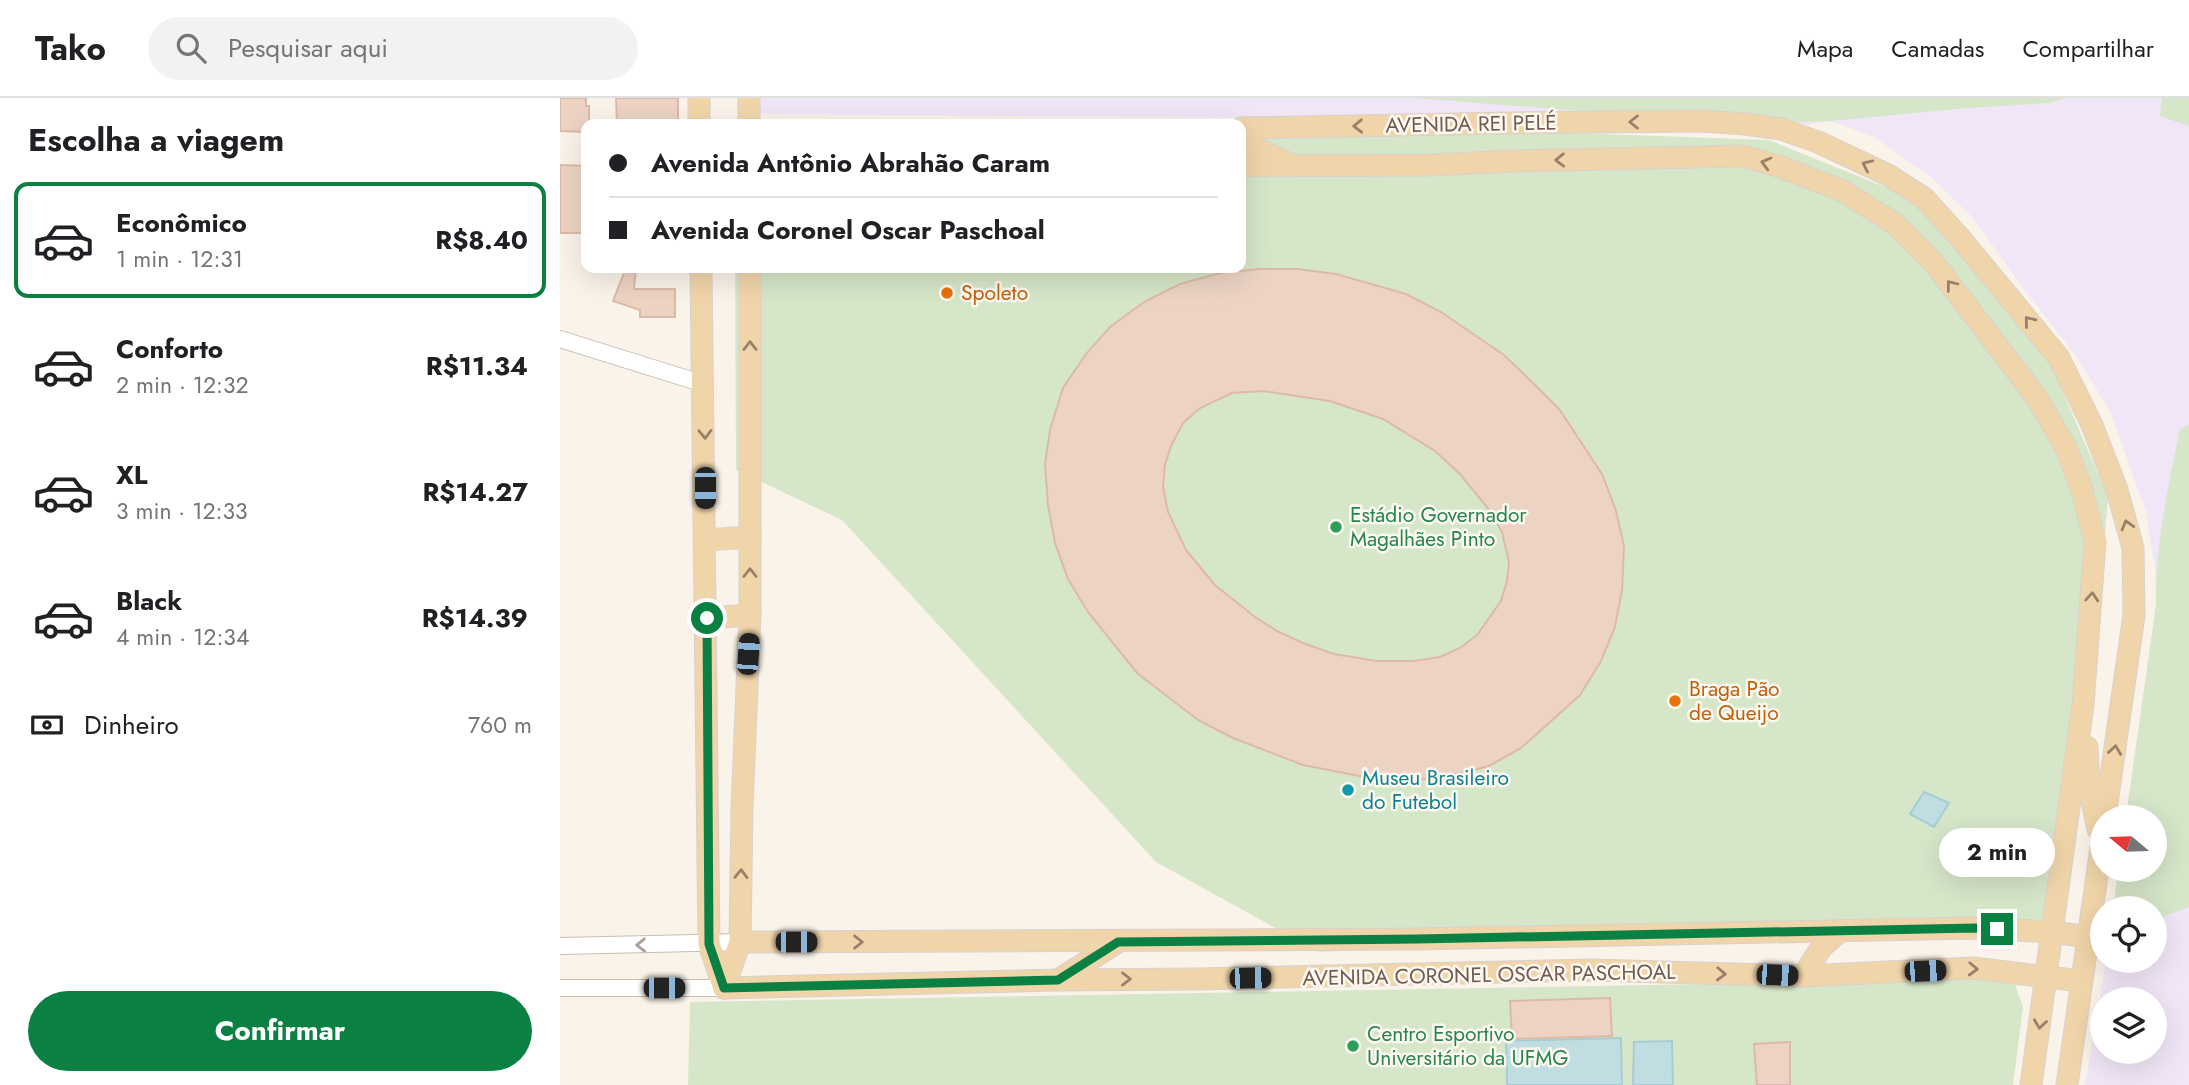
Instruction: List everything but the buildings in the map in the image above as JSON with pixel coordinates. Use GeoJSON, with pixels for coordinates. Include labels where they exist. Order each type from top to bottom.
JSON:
{"type":"FeatureCollection","features":[{"type":"Feature","properties":{"kind":"main road"},"geometry":{"type":"LineString","coordinates":[[699,98],[699,119]]}},
{"type":"Feature","properties":{"kind":"main road"},"geometry":{"type":"LineString","coordinates":[[749,98],[750,119]]}},
{"type":"Feature","properties":{"kind":"main road","name":"AVENIDA REI PELÉ"},"geometry":{"type":"LineString","coordinates":[[1246,128],[1702,121],[1745,124],[1781,129],[1818,142],[1888,175],[1924,198],[2059,358],[2092,425],[2117,490],[2133,548],[2134,615],[2107,805]]}},
{"type":"Feature","properties":{"kind":"main road"},"geometry":{"type":"LineString","coordinates":[[1510,123],[1514,161]]}},
{"type":"Feature","properties":{"kind":"main road"},"geometry":{"type":"LineString","coordinates":[[1246,143],[1296,167]]}},
{"type":"Feature","properties":{"kind":"main road","name":"AVENIDA REI PELÉ"},"geometry":{"type":"LineString","coordinates":[[1246,166],[1431,166],[1514,161],[1743,156],[1781,167],[1843,191],[1895,225],[1934,263],[2037,398],[2066,448],[2089,512],[2095,542],[2087,665]]}},
{"type":"Feature","properties":{"kind":"main road"},"geometry":{"type":"LineString","coordinates":[[701,273],[709,944],[724,988]]}},
{"type":"Feature","properties":{"kind":"main road"},"geometry":{"type":"LineString","coordinates":[[724,988],[740,942],[750,615],[750,273]]}},
{"type":"Feature","properties":{"kind":"main road"},"geometry":{"type":"LineString","coordinates":[[706,540],[750,537]]}},
{"type":"Feature","properties":{"kind":"main road"},"geometry":{"type":"LineString","coordinates":[[707,618],[750,615]]}},
{"type":"Feature","properties":{"kind":"main road"},"geometry":{"type":"LineString","coordinates":[[2087,665],[2087,765],[2093,805]]}},
{"type":"Feature","properties":{"kind":"main road"},"geometry":{"type":"LineString","coordinates":[[2031,1085],[2087,665]]}},
{"type":"Feature","properties":{"kind":"main road"},"geometry":{"type":"LineString","coordinates":[[2067,1085],[2096,882]]}},
{"type":"Feature","properties":{"kind":"main road","name":"AVENIDA CORONEL OSCAR PASCHOAL"},"geometry":{"type":"LineString","coordinates":[[740,942],[1118,942],[1564,937],[1975,928],[2053,932],[2088,937]]}},
{"type":"Feature","properties":{"kind":"main road"},"geometry":{"type":"LineString","coordinates":[[1804,976],[1821,948],[1840,931]]}},
{"type":"Feature","properties":{"kind":"main road"},"geometry":{"type":"LineString","coordinates":[[1564,937],[1591,971]]}},
{"type":"Feature","properties":{"kind":"main road"},"geometry":{"type":"LineString","coordinates":[[1058,980],[1118,942]]}},
{"type":"Feature","properties":{"kind":"main road","name":"AVENIDA CORONEL OSCAR PASCHOAL"},"geometry":{"type":"LineString","coordinates":[[724,988],[1591,971],[1804,976],[1973,968],[2048,969],[2081,981]]}},
{"type":"Feature","properties":{"kind":"street"},"geometry":{"type":"LineString","coordinates":[[560,339],[704,384]]}},
{"type":"Feature","properties":{"kind":"street","name":"AVENIDA CORONEL OSCAR PASCHOAL"},"geometry":{"type":"LineString","coordinates":[[560,946],[740,942]]}},
{"type":"Feature","properties":{"kind":"street","name":"AVENIDA CORONEL OSCAR PASCHOAL"},"geometry":{"type":"LineString","coordinates":[[560,988],[724,988]]}},
{"type":"Feature","properties":{"kind":"shaded area"},"geometry":{"type":"Polygon","coordinates":[[[756,98],[2189,98],[2189,1085],[2085,1085],[2090,1055],[2090,1064],[2167,1064],[2167,987],[2102,987],[2104,973],[2167,973],[2167,896],[2154,896],[2154,882],[2167,882],[2167,805],[2128,805],[2156,605],[2155,569],[2146,512],[2110,411],[2076,356],[1973,218],[1931,177],[1874,137],[1831,121],[1781,129],[1702,121],[756,114],[756,98]]]}},
{"type":"Feature","properties":{"kind":"green space"},"geometry":{"type":"Polygon","coordinates":[[[1415,98],[2066,98],[2049,103],[1831,121],[1745,124],[1415,98]]]}},
{"type":"Feature","properties":{"kind":"green space"},"geometry":{"type":"Polygon","coordinates":[[[2162,98],[2189,98],[2189,126],[2160,116],[2162,98]]]}},
{"type":"Feature","properties":{"kind":"green space"},"geometry":{"type":"Polygon","coordinates":[[[1489,130],[1769,140],[1917,200],[2052,367],[2108,497],[2086,748],[2061,928],[1968,939],[1557,942],[1319,952],[1156,862],[842,520],[736,470],[735,273],[1246,273],[1246,133],[1489,130]]]}},
{"type":"Feature","properties":{"kind":"green space"},"geometry":{"type":"Polygon","coordinates":[[[2189,425],[2189,907],[2167,915],[2167,896],[2115,896],[2116,882],[2167,882],[2167,805],[2128,805],[2156,605],[2163,516],[2180,429],[2189,425]]]}},
{"type":"Feature","properties":{"kind":"green space","name":"Centro Esportivo Universitário da UFMG"},"geometry":{"type":"Polygon","coordinates":[[[1991,979],[2014,982],[2023,1007],[2013,1085],[688,1085],[690,1002],[1991,979]]]}},
{"type":"Feature","properties":{"kind":"water"},"geometry":{"type":"Polygon","coordinates":[[[1924,792],[1949,803],[1934,827],[1910,814],[1924,792]]]}},
{"type":"Feature","properties":{"kind":"water"},"geometry":{"type":"Polygon","coordinates":[[[1621,1038],[1622,1085],[1507,1085],[1506,1041],[1621,1038]]]}},
{"type":"Feature","properties":{"kind":"water"},"geometry":{"type":"Polygon","coordinates":[[[1672,1041],[1673,1085],[1633,1085],[1634,1042],[1672,1041]]]}},
{"type":"Feature","properties":{"kind":"place","name":"Spoleto"},"geometry":{"type":"Point","coordinates":[947,293]}},
{"type":"Feature","properties":{"kind":"place","name":"Estádio Governador Magalhães Pinto"},"geometry":{"type":"Point","coordinates":[1336,527]}},
{"type":"Feature","properties":{"kind":"place","name":"Braga Pão de Queijo"},"geometry":{"type":"Point","coordinates":[1675,701]}},
{"type":"Feature","properties":{"kind":"place","name":"Museu Brasileiro do Futebol"},"geometry":{"type":"Point","coordinates":[1348,790]}},
{"type":"Feature","properties":{"kind":"place","name":"Centro Esportivo Universitário da UFMG"},"geometry":{"type":"Point","coordinates":[1353,1046]}},
{"type":"Feature","properties":{"kind":"route"},"geometry":{"type":"LineString","coordinates":[[707,618],[709,944],[724,988],[1058,980],[1118,942],[1997,929]]}}]}
